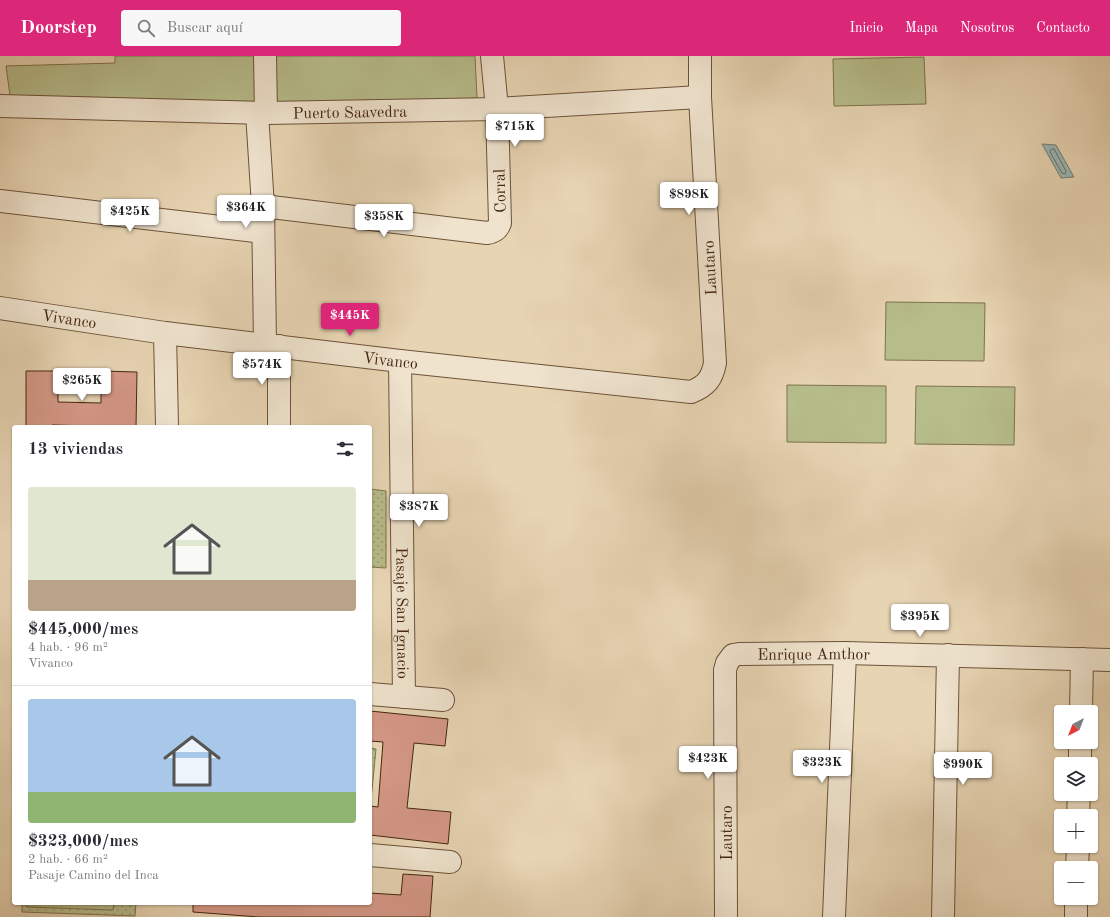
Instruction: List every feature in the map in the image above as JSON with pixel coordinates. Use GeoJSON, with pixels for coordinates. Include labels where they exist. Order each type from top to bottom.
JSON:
{"type":"FeatureCollection","features":[{"type":"Feature","properties":{"kind":"street"},"geometry":{"type":"LineString","coordinates":[[266,56],[261,113],[263,232],[279,425]]}},
{"type":"Feature","properties":{"kind":"street","name":"Corral"},"geometry":{"type":"LineString","coordinates":[[263,206],[487,233],[496,230],[500,223],[497,109],[492,56]]}},
{"type":"Feature","properties":{"kind":"street","name":"Lautaro"},"geometry":{"type":"LineString","coordinates":[[700,56],[700,97],[715,363],[713,371],[707,382]]}},
{"type":"Feature","properties":{"kind":"street","name":"Puerto Saavedra"},"geometry":{"type":"LineString","coordinates":[[0,106],[261,113],[497,109],[700,97]]}},
{"type":"Feature","properties":{"kind":"street"},"geometry":{"type":"LineString","coordinates":[[0,200],[263,232]]}},
{"type":"Feature","properties":{"kind":"street","name":"Vivanco"},"geometry":{"type":"LineString","coordinates":[[0,308],[165,333],[691,392],[701,388],[707,382]]}},
{"type":"Feature","properties":{"kind":"street"},"geometry":{"type":"LineString","coordinates":[[165,333],[167,425]]}},
{"type":"Feature","properties":{"kind":"street","name":"Pasaje San Ignacio"},"geometry":{"type":"LineString","coordinates":[[400,360],[404,697]]}},
{"type":"Feature","properties":{"kind":"street"},"geometry":{"type":"LineString","coordinates":[[834,917],[845,653]]}},
{"type":"Feature","properties":{"kind":"street","name":"Enrique Amthor"},"geometry":{"type":"LineString","coordinates":[[733,655],[845,653],[1110,660]]}},
{"type":"Feature","properties":{"kind":"street","name":"Lautaro"},"geometry":{"type":"LineString","coordinates":[[726,917],[725,670],[727,663],[733,655]]}},
{"type":"Feature","properties":{"kind":"street"},"geometry":{"type":"LineString","coordinates":[[943,917],[948,655]]}},
{"type":"Feature","properties":{"kind":"street"},"geometry":{"type":"LineString","coordinates":[[1081,705],[1082,659]]}},
{"type":"Feature","properties":{"kind":"street"},"geometry":{"type":"LineString","coordinates":[[372,694],[443,700]]}},
{"type":"Feature","properties":{"kind":"street"},"geometry":{"type":"LineString","coordinates":[[372,855],[450,862]]}},
{"type":"Feature","properties":{"kind":"street"},"geometry":{"type":"LineString","coordinates":[[1076,905],[1076,917]]}},
{"type":"Feature","properties":{"kind":"green space"},"geometry":{"type":"Polygon","coordinates":[[[115,56],[263,56],[262,107],[11,103],[6,66],[115,63],[115,56]]]}},
{"type":"Feature","properties":{"kind":"green space"},"geometry":{"type":"Polygon","coordinates":[[[272,56],[475,56],[477,98],[271,108],[272,56]]]}},
{"type":"Feature","properties":{"kind":"green space"},"geometry":{"type":"Polygon","coordinates":[[[924,57],[926,104],[834,106],[833,59],[924,57]]]}},
{"type":"Feature","properties":{"kind":"green space"},"geometry":{"type":"Polygon","coordinates":[[[886,302],[985,303],[984,361],[885,360],[886,302]]]}},
{"type":"Feature","properties":{"kind":"green space"},"geometry":{"type":"Polygon","coordinates":[[[787,385],[886,386],[886,443],[787,442],[787,385]]]}},
{"type":"Feature","properties":{"kind":"green space"},"geometry":{"type":"Polygon","coordinates":[[[916,386],[1015,387],[1014,445],[915,444],[916,386]]]}},
{"type":"Feature","properties":{"kind":"green space"},"geometry":{"type":"Polygon","coordinates":[[[372,489],[386,491],[386,568],[372,567],[372,489]]]}},
{"type":"Feature","properties":{"kind":"green space"},"geometry":{"type":"Polygon","coordinates":[[[372,748],[376,749],[372,790],[372,748]]]}},
{"type":"Feature","properties":{"kind":"green space"},"geometry":{"type":"Polygon","coordinates":[[[22,905],[136,905],[135,916],[22,912],[22,905]]]}},
{"type":"Feature","properties":{"kind":"green space"},"geometry":{"type":"Polygon","coordinates":[[[27,905],[114,905],[113,910],[27,907],[27,905]]]}},
{"type":"Feature","properties":{"kind":"water"},"geometry":{"type":"Polygon","coordinates":[[[1042,144],[1056,145],[1074,177],[1061,178],[1042,144]]]}},
{"type":"Feature","properties":{"kind":"building"},"geometry":{"type":"Polygon","coordinates":[[[26,371],[58,371],[58,402],[101,403],[101,371],[137,372],[136,425],[26,425],[26,371]]]}},
{"type":"Feature","properties":{"kind":"building"},"geometry":{"type":"Polygon","coordinates":[[[372,711],[448,719],[445,746],[414,743],[407,808],[451,812],[448,844],[372,835],[372,806],[378,807],[383,742],[372,741],[372,711]]]}},
{"type":"Feature","properties":{"kind":"building"},"geometry":{"type":"Polygon","coordinates":[[[403,874],[433,876],[430,917],[259,917],[193,912],[193,905],[372,905],[372,893],[401,895],[403,874]]]}}]}
